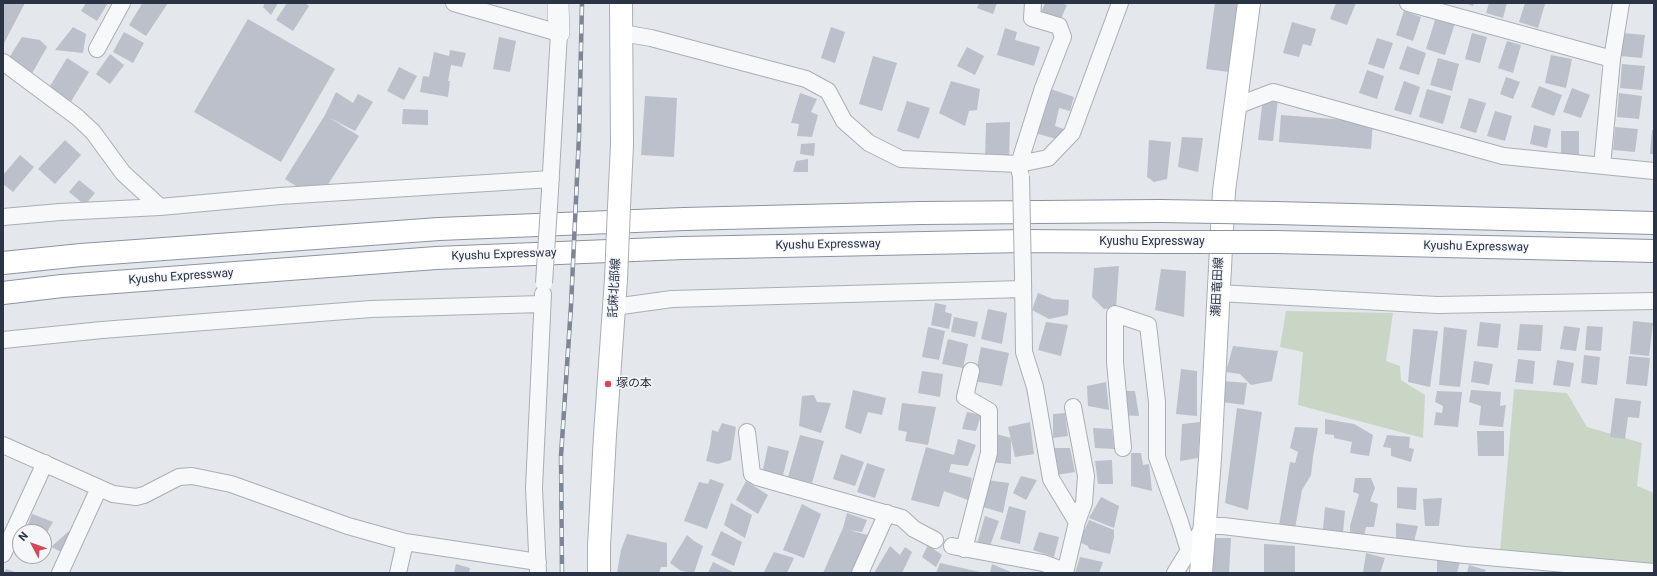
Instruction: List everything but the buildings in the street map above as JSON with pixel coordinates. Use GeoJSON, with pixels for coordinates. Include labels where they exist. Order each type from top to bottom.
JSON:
{"type":"FeatureCollection","features":[{"type":"Feature","properties":{"kind":"main road","name":"託麻北部線"},"geometry":{"type":"LineString","coordinates":[[599,573],[604,443],[616,279],[622,145],[621,3]]}},
{"type":"Feature","properties":{"kind":"main road","name":"瀬田竜田線"},"geometry":{"type":"LineString","coordinates":[[1201,573],[1210,460],[1224,190],[1249,3]]}},
{"type":"Feature","properties":{"kind":"main road"},"geometry":{"type":"LineString","coordinates":[[3,263],[81,255],[447,229],[684,219],[921,213],[1160,211],[1654,224]]}},
{"type":"Feature","properties":{"kind":"main road","name":"Kyushu Expressway"},"geometry":{"type":"LineString","coordinates":[[3,293],[62,286],[436,258],[675,249],[1023,241],[1276,242],[1654,251]]}},
{"type":"Feature","properties":{"kind":"street"},"geometry":{"type":"LineString","coordinates":[[98,49],[122,3]]}},
{"type":"Feature","properties":{"kind":"street"},"geometry":{"type":"LineString","coordinates":[[454,3],[559,33]]}},
{"type":"Feature","properties":{"kind":"street"},"geometry":{"type":"LineString","coordinates":[[3,445],[113,494],[136,497],[144,495],[179,478],[192,476],[231,484],[348,526],[405,542],[538,568],[534,488],[542,304],[551,185],[559,33],[558,3]]}},
{"type":"Feature","properties":{"kind":"street"},"geometry":{"type":"LineString","coordinates":[[1033,3],[1032,18],[1059,26],[1063,37],[1043,88],[1020,170],[1024,352],[1035,387],[1050,479],[1077,522]]}},
{"type":"Feature","properties":{"kind":"street"},"geometry":{"type":"LineString","coordinates":[[622,33],[651,38],[806,79],[828,91],[844,121],[869,143],[902,159],[1020,170],[1048,158],[1072,133],[1120,3]]}},
{"type":"Feature","properties":{"kind":"street"},"geometry":{"type":"LineString","coordinates":[[1408,3],[1612,59]]}},
{"type":"Feature","properties":{"kind":"street"},"geometry":{"type":"LineString","coordinates":[[1602,166],[1612,59],[1621,3]]}},
{"type":"Feature","properties":{"kind":"street"},"geometry":{"type":"LineString","coordinates":[[3,62],[78,117],[93,132],[124,173],[160,207]]}},
{"type":"Feature","properties":{"kind":"street"},"geometry":{"type":"LineString","coordinates":[[1236,106],[1273,92],[1503,156],[1654,171]]}},
{"type":"Feature","properties":{"kind":"street"},"geometry":{"type":"LineString","coordinates":[[3,217],[60,212],[160,207],[280,196],[551,185]]}},
{"type":"Feature","properties":{"kind":"street"},"geometry":{"type":"LineString","coordinates":[[614,307],[672,299],[1023,283]]}},
{"type":"Feature","properties":{"kind":"street"},"geometry":{"type":"LineString","coordinates":[[1218,294],[1437,305],[1654,301]]}},
{"type":"Feature","properties":{"kind":"street"},"geometry":{"type":"LineString","coordinates":[[3,340],[102,330],[371,309],[542,304]]}},
{"type":"Feature","properties":{"kind":"street"},"geometry":{"type":"LineString","coordinates":[[1123,448],[1115,362],[1115,314],[1148,325],[1157,402],[1157,458],[1189,551]]}},
{"type":"Feature","properties":{"kind":"street"},"geometry":{"type":"LineString","coordinates":[[971,371],[965,397],[989,411],[989,453],[958,548],[1043,563],[1065,572],[1077,522],[1084,503],[1086,476],[1073,407]]}},
{"type":"Feature","properties":{"kind":"street"},"geometry":{"type":"LineString","coordinates":[[747,432],[752,474],[757,477],[902,518],[914,529],[935,540]]}},
{"type":"Feature","properties":{"kind":"street"},"geometry":{"type":"LineString","coordinates":[[3,554],[45,463]]}},
{"type":"Feature","properties":{"kind":"street"},"geometry":{"type":"LineString","coordinates":[[60,573],[99,488]]}},
{"type":"Feature","properties":{"kind":"street"},"geometry":{"type":"LineString","coordinates":[[860,573],[887,514]]}},
{"type":"Feature","properties":{"kind":"street"},"geometry":{"type":"LineString","coordinates":[[1175,573],[1204,526],[1223,526],[1464,555],[1654,572]]}},
{"type":"Feature","properties":{"kind":"street"},"geometry":{"type":"LineString","coordinates":[[398,573],[405,542]]}},
{"type":"Feature","properties":{"kind":"green space"},"geometry":{"type":"Polygon","coordinates":[[[1286,311],[1393,313],[1386,361],[1400,366],[1401,380],[1425,395],[1423,438],[1298,405],[1303,352],[1280,347],[1286,311]]]}},
{"type":"Feature","properties":{"kind":"green space"},"geometry":{"type":"Polygon","coordinates":[[[1514,389],[1567,393],[1587,427],[1642,443],[1637,486],[1654,493],[1654,565],[1500,552],[1514,389]]]}},
{"type":"Feature","properties":{"kind":"railway"},"geometry":{"type":"LineString","coordinates":[[562,573],[561,456],[571,306],[579,136],[582,3]]}},
{"type":"Feature","properties":{"kind":"place","name":"塚の本"},"geometry":{"type":"Point","coordinates":[608,384]}}]}
